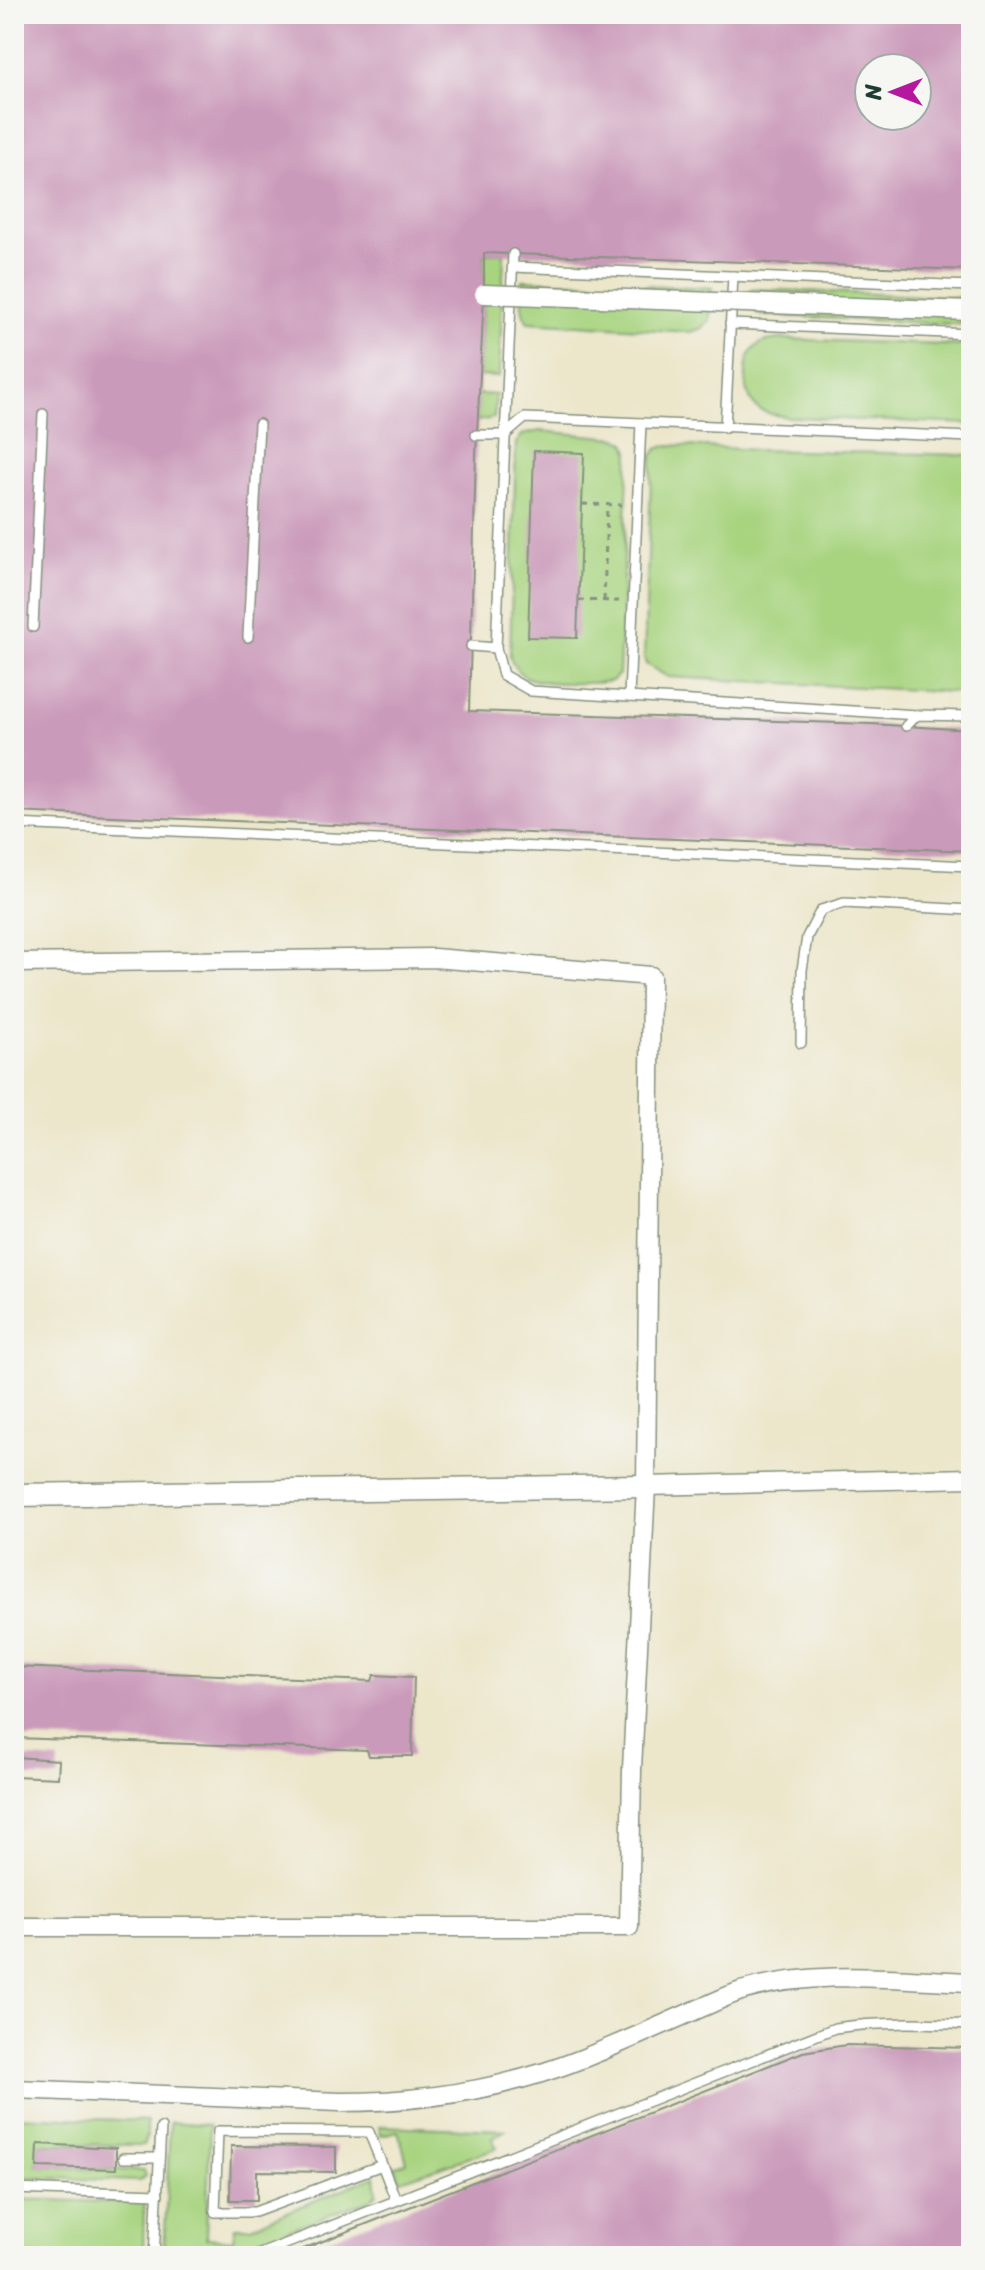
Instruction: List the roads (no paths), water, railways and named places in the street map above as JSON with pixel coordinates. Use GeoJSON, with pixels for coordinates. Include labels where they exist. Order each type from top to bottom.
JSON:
{"type":"FeatureCollection","features":[{"type":"Feature","properties":{"kind":"street"},"geometry":{"type":"LineString","coordinates":[[484,294],[971,311]]}},
{"type":"Feature","properties":{"kind":"street"},"geometry":{"type":"LineString","coordinates":[[14,963],[434,958],[651,976],[646,1486],[632,1769],[629,1927],[14,1927]]}},
{"type":"Feature","properties":{"kind":"street"},"geometry":{"type":"LineString","coordinates":[[14,1495],[971,1478]]}},
{"type":"Feature","properties":{"kind":"street"},"geometry":{"type":"LineString","coordinates":[[14,2089],[391,2102],[477,2090],[533,2075],[583,2059],[739,1992],[789,1980],[852,1978],[971,1982]]}},
{"type":"Feature","properties":{"kind":"lane"},"geometry":{"type":"LineString","coordinates":[[513,254],[496,648],[503,675],[531,691],[971,716]]}},
{"type":"Feature","properties":{"kind":"lane"},"geometry":{"type":"LineString","coordinates":[[513,267],[971,286]]}},
{"type":"Feature","properties":{"kind":"lane"},"geometry":{"type":"LineString","coordinates":[[725,428],[733,276]]}},
{"type":"Feature","properties":{"kind":"lane"},"geometry":{"type":"LineString","coordinates":[[730,324],[971,334]]}},
{"type":"Feature","properties":{"kind":"lane"},"geometry":{"type":"LineString","coordinates":[[33,627],[43,414]]}},
{"type":"Feature","properties":{"kind":"lane"},"geometry":{"type":"LineString","coordinates":[[476,435],[505,435],[525,418],[971,437]]}},
{"type":"Feature","properties":{"kind":"lane"},"geometry":{"type":"LineString","coordinates":[[629,697],[641,423]]}},
{"type":"Feature","properties":{"kind":"lane"},"geometry":{"type":"LineString","coordinates":[[248,637],[259,424]]}},
{"type":"Feature","properties":{"kind":"lane"},"geometry":{"type":"LineString","coordinates":[[471,646],[496,648]]}},
{"type":"Feature","properties":{"kind":"lane"},"geometry":{"type":"LineString","coordinates":[[906,726],[917,715]]}},
{"type":"Feature","properties":{"kind":"lane"},"geometry":{"type":"LineString","coordinates":[[14,824],[971,866]]}},
{"type":"Feature","properties":{"kind":"lane"},"geometry":{"type":"LineString","coordinates":[[801,1043],[802,970],[807,937],[821,910],[844,903],[971,910]]}},
{"type":"Feature","properties":{"kind":"lane"},"geometry":{"type":"LineString","coordinates":[[255,2256],[835,2028],[892,2022],[971,2025]]}},
{"type":"Feature","properties":{"kind":"lane"},"geometry":{"type":"LineString","coordinates":[[154,2256],[161,2128]]}},
{"type":"Feature","properties":{"kind":"lane"},"geometry":{"type":"LineString","coordinates":[[382,2165],[255,2212],[215,2212],[218,2131],[369,2132],[396,2200]]}},
{"type":"Feature","properties":{"kind":"lane"},"geometry":{"type":"LineString","coordinates":[[123,2158],[159,2158]]}},
{"type":"Feature","properties":{"kind":"lane"},"geometry":{"type":"LineString","coordinates":[[14,2189],[158,2194]]}}]}
